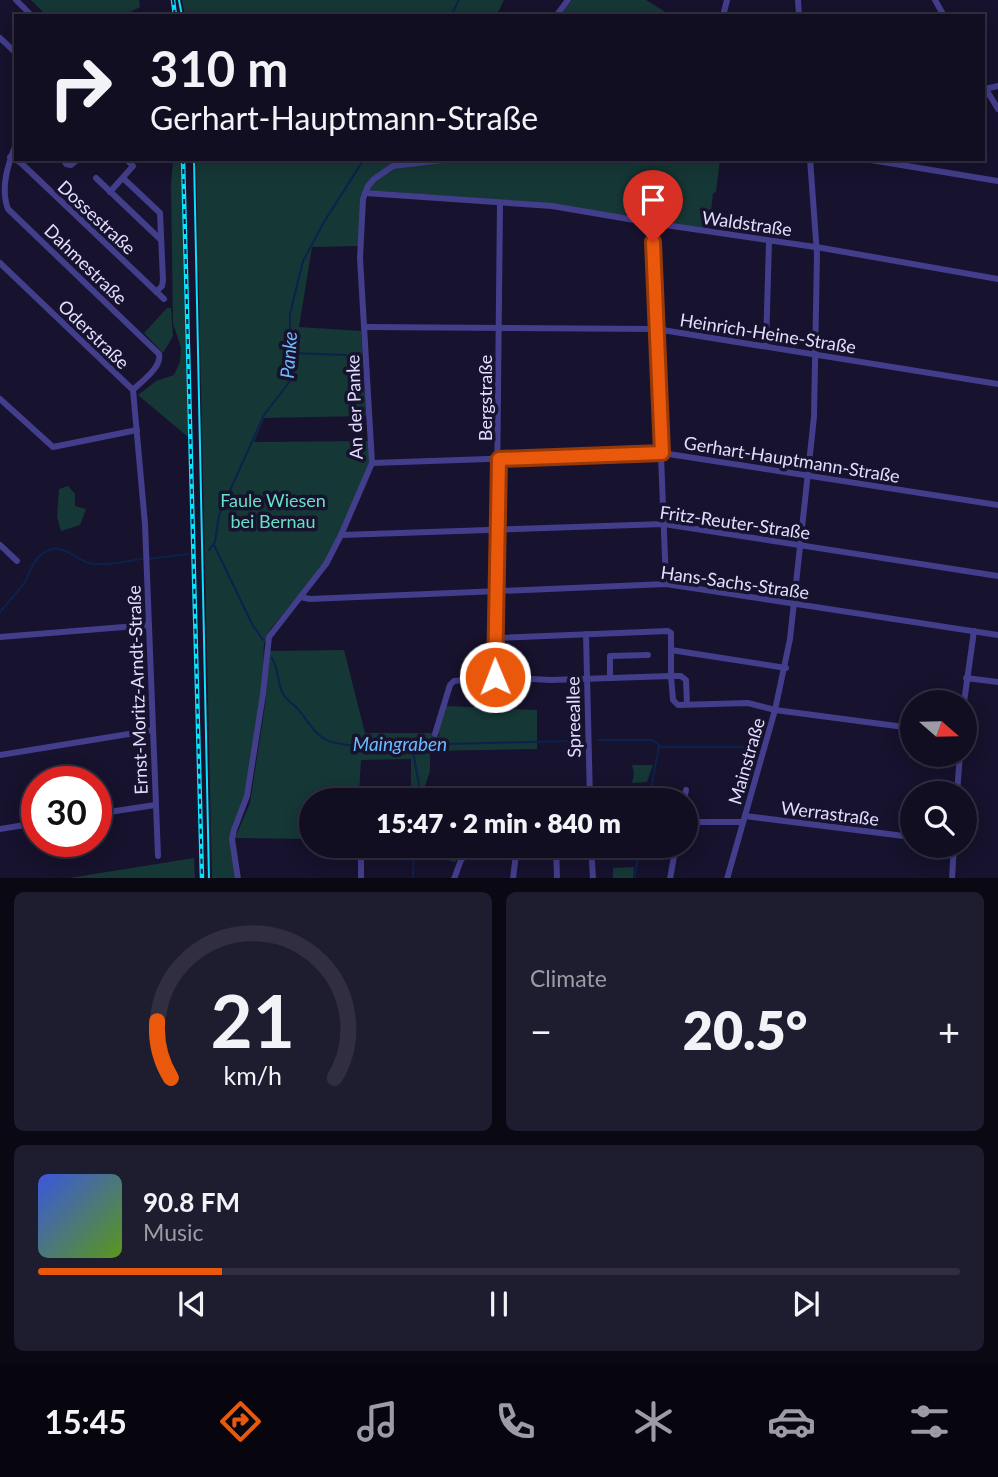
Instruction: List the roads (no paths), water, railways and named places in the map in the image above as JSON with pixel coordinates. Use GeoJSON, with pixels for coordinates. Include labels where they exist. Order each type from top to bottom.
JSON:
{"type":"FeatureCollection","features":[{"type":"Feature","properties":{"kind":"street"},"geometry":{"type":"LineString","coordinates":[[16,0],[30,14]]}},
{"type":"Feature","properties":{"kind":"street"},"geometry":{"type":"LineString","coordinates":[[0,38],[14,51]]}},
{"type":"Feature","properties":{"kind":"street"},"geometry":{"type":"LineString","coordinates":[[985,89],[998,109]]}},
{"type":"Feature","properties":{"kind":"street","name":"Dahmestraße"},"geometry":{"type":"LineString","coordinates":[[14,148],[5,173],[4,198],[8,209],[159,354],[158,364],[133,390]]}},
{"type":"Feature","properties":{"kind":"street","name":"Dossestraße"},"geometry":{"type":"LineString","coordinates":[[10,157],[14,159]]}},
{"type":"Feature","properties":{"kind":"street","name":"Dossestraße"},"geometry":{"type":"LineString","coordinates":[[18,161],[164,299]]}},
{"type":"Feature","properties":{"kind":"street"},"geometry":{"type":"LineString","coordinates":[[110,192],[133,166],[128,161]]}},
{"type":"Feature","properties":{"kind":"street"},"geometry":{"type":"LineString","coordinates":[[365,193],[374,178],[393,166],[434,161]]}},
{"type":"Feature","properties":{"kind":"street","name":"Mainstraße"},"geometry":{"type":"LineString","coordinates":[[727,878],[775,710],[789,649],[814,417],[817,247],[810,161]]}},
{"type":"Feature","properties":{"kind":"street"},"geometry":{"type":"LineString","coordinates":[[877,161],[998,181]]}},
{"type":"Feature","properties":{"kind":"street"},"geometry":{"type":"LineString","coordinates":[[96,178],[160,240]]}},
{"type":"Feature","properties":{"kind":"street"},"geometry":{"type":"LineString","coordinates":[[123,178],[160,213],[163,280],[162,286],[156,292]]}},
{"type":"Feature","properties":{"kind":"street","name":"Waldstraße"},"geometry":{"type":"LineString","coordinates":[[365,193],[552,205],[998,279]]}},
{"type":"Feature","properties":{"kind":"street","name":"An der Panke"},"geometry":{"type":"LineString","coordinates":[[238,878],[232,839],[247,796],[263,694],[268,640],[271,631],[326,564],[372,463],[359,258],[365,193]]}},
{"type":"Feature","properties":{"kind":"street","name":"Bergstraße"},"geometry":{"type":"LineString","coordinates":[[495,677],[500,203]]}},
{"type":"Feature","properties":{"kind":"street"},"geometry":{"type":"LineString","coordinates":[[652,223],[666,584]]}},
{"type":"Feature","properties":{"kind":"street"},"geometry":{"type":"LineString","coordinates":[[766,346],[769,241]]}},
{"type":"Feature","properties":{"kind":"street","name":"Oderstraße"},"geometry":{"type":"LineString","coordinates":[[0,263],[133,390],[145,524]]}},
{"type":"Feature","properties":{"kind":"street","name":"Heinrich-Heine-Straße"},"geometry":{"type":"LineString","coordinates":[[365,327],[656,329],[998,384]]}},
{"type":"Feature","properties":{"kind":"street"},"geometry":{"type":"LineString","coordinates":[[0,398],[47,444],[60,447],[136,430]]}},
{"type":"Feature","properties":{"kind":"street","name":"Gerhart-Hauptmann-Straße"},"geometry":{"type":"LineString","coordinates":[[372,463],[662,453],[998,505]]}},
{"type":"Feature","properties":{"kind":"street","name":"Ernst-Moritz-Arndt-Straße"},"geometry":{"type":"LineString","coordinates":[[145,524],[158,856]]}},
{"type":"Feature","properties":{"kind":"street","name":"Fritz-Reuter-Straße"},"geometry":{"type":"LineString","coordinates":[[341,535],[664,524],[998,576]]}},
{"type":"Feature","properties":{"kind":"street"},"geometry":{"type":"LineString","coordinates":[[0,545],[18,561]]}},
{"type":"Feature","properties":{"kind":"street","name":"Hans-Sachs-Straße"},"geometry":{"type":"LineString","coordinates":[[300,597],[310,599],[666,584],[998,635]]}},
{"type":"Feature","properties":{"kind":"street"},"geometry":{"type":"LineString","coordinates":[[0,638],[149,625]]}},
{"type":"Feature","properties":{"kind":"street"},"geometry":{"type":"LineString","coordinates":[[495,638],[668,631],[671,633],[674,702],[748,703],[775,710],[900,726]]}},
{"type":"Feature","properties":{"kind":"street"},"geometry":{"type":"LineString","coordinates":[[965,690],[974,631]]}},
{"type":"Feature","properties":{"kind":"street","name":"Spreeallee"},"geometry":{"type":"LineString","coordinates":[[586,634],[589,788]]}},
{"type":"Feature","properties":{"kind":"street"},"geometry":{"type":"LineString","coordinates":[[671,650],[786,668]]}},
{"type":"Feature","properties":{"kind":"street"},"geometry":{"type":"LineString","coordinates":[[610,678],[610,656],[648,655]]}},
{"type":"Feature","properties":{"kind":"street"},"geometry":{"type":"LineString","coordinates":[[435,734],[450,685],[454,681],[495,677],[551,680],[681,676],[686,680],[687,704]]}},
{"type":"Feature","properties":{"kind":"street"},"geometry":{"type":"LineString","coordinates":[[966,678],[998,682]]}},
{"type":"Feature","properties":{"kind":"street"},"geometry":{"type":"LineString","coordinates":[[0,755],[153,730]]}},
{"type":"Feature","properties":{"kind":"street"},"geometry":{"type":"LineString","coordinates":[[112,812],[155,805]]}},
{"type":"Feature","properties":{"kind":"street","name":"Werrastraße"},"geometry":{"type":"LineString","coordinates":[[698,821],[744,819],[900,836]]}},
{"type":"Feature","properties":{"kind":"street"},"geometry":{"type":"LineString","coordinates":[[0,829],[21,826]]}},
{"type":"Feature","properties":{"kind":"street"},"geometry":{"type":"LineString","coordinates":[[361,858],[361,878]]}},
{"type":"Feature","properties":{"kind":"street"},"geometry":{"type":"LineString","coordinates":[[454,878],[463,858]]}},
{"type":"Feature","properties":{"kind":"street"},"geometry":{"type":"LineString","coordinates":[[513,878],[515,858]]}},
{"type":"Feature","properties":{"kind":"street"},"geometry":{"type":"LineString","coordinates":[[556,858],[557,878]]}},
{"type":"Feature","properties":{"kind":"street"},"geometry":{"type":"LineString","coordinates":[[592,858],[593,878]]}},
{"type":"Feature","properties":{"kind":"street"},"geometry":{"type":"LineString","coordinates":[[670,878],[674,858]]}},
{"type":"Feature","properties":{"kind":"street"},"geometry":{"type":"LineString","coordinates":[[952,878],[953,858]]}},
{"type":"Feature","properties":{"kind":"waterway","name":"Panke"},"geometry":{"type":"LineString","coordinates":[[452,14],[459,0]]}},
{"type":"Feature","properties":{"kind":"waterway","name":"Panke"},"geometry":{"type":"LineString","coordinates":[[209,550],[215,542],[219,515],[264,415],[290,381],[290,314],[303,261],[363,161]]}},
{"type":"Feature","properties":{"kind":"waterway"},"geometry":{"type":"LineString","coordinates":[[291,353],[346,355],[361,362]]}},
{"type":"Feature","properties":{"kind":"waterway"},"geometry":{"type":"LineString","coordinates":[[641,457],[654,457]]}},
{"type":"Feature","properties":{"kind":"waterway"},"geometry":{"type":"LineString","coordinates":[[564,460],[587,459]]}},
{"type":"Feature","properties":{"kind":"waterway"},"geometry":{"type":"LineString","coordinates":[[528,461],[556,460]]}},
{"type":"Feature","properties":{"kind":"waterway"},"geometry":{"type":"LineString","coordinates":[[502,462],[523,462]]}},
{"type":"Feature","properties":{"kind":"waterway","name":"Maingraben"},"geometry":{"type":"LineString","coordinates":[[214,545],[252,624],[263,640]]}},
{"type":"Feature","properties":{"kind":"waterway","name":"Panke"},"geometry":{"type":"LineString","coordinates":[[0,612],[25,582],[36,560],[49,550],[62,550],[93,564],[142,559]]}},
{"type":"Feature","properties":{"kind":"waterway","name":"Panke"},"geometry":{"type":"LineString","coordinates":[[148,559],[188,554]]}},
{"type":"Feature","properties":{"kind":"waterway","name":"Maingraben"},"geometry":{"type":"LineString","coordinates":[[272,658],[284,695],[317,733],[329,741],[360,746],[576,741]]}},
{"type":"Feature","properties":{"kind":"waterway","name":"Maingraben"},"geometry":{"type":"LineString","coordinates":[[598,740],[652,740],[662,747],[753,747]]}},
{"type":"Feature","properties":{"kind":"waterway"},"geometry":{"type":"LineString","coordinates":[[412,745],[419,785]]}},
{"type":"Feature","properties":{"kind":"waterway"},"geometry":{"type":"LineString","coordinates":[[651,788],[659,746]]}},
{"type":"Feature","properties":{"kind":"waterway"},"geometry":{"type":"LineString","coordinates":[[413,878],[414,858]]}},
{"type":"Feature","properties":{"kind":"waterway"},"geometry":{"type":"LineString","coordinates":[[634,878],[638,858]]}},
{"type":"Feature","properties":{"kind":"tram line"},"geometry":{"type":"LineString","coordinates":[[179,0],[182,14]]}},
{"type":"Feature","properties":{"kind":"tram line"},"geometry":{"type":"LineString","coordinates":[[194,161],[209,878]]}},
{"type":"Feature","properties":{"kind":"railway"},"geometry":{"type":"LineString","coordinates":[[173,0],[175,14]]}},
{"type":"Feature","properties":{"kind":"railway"},"geometry":{"type":"LineString","coordinates":[[183,161],[202,878]]}},
{"type":"Feature","properties":{"kind":"park label","name":"Faule Wiesen bei Bernau"},"geometry":{"type":"Point","coordinates":[273,510]}}]}
